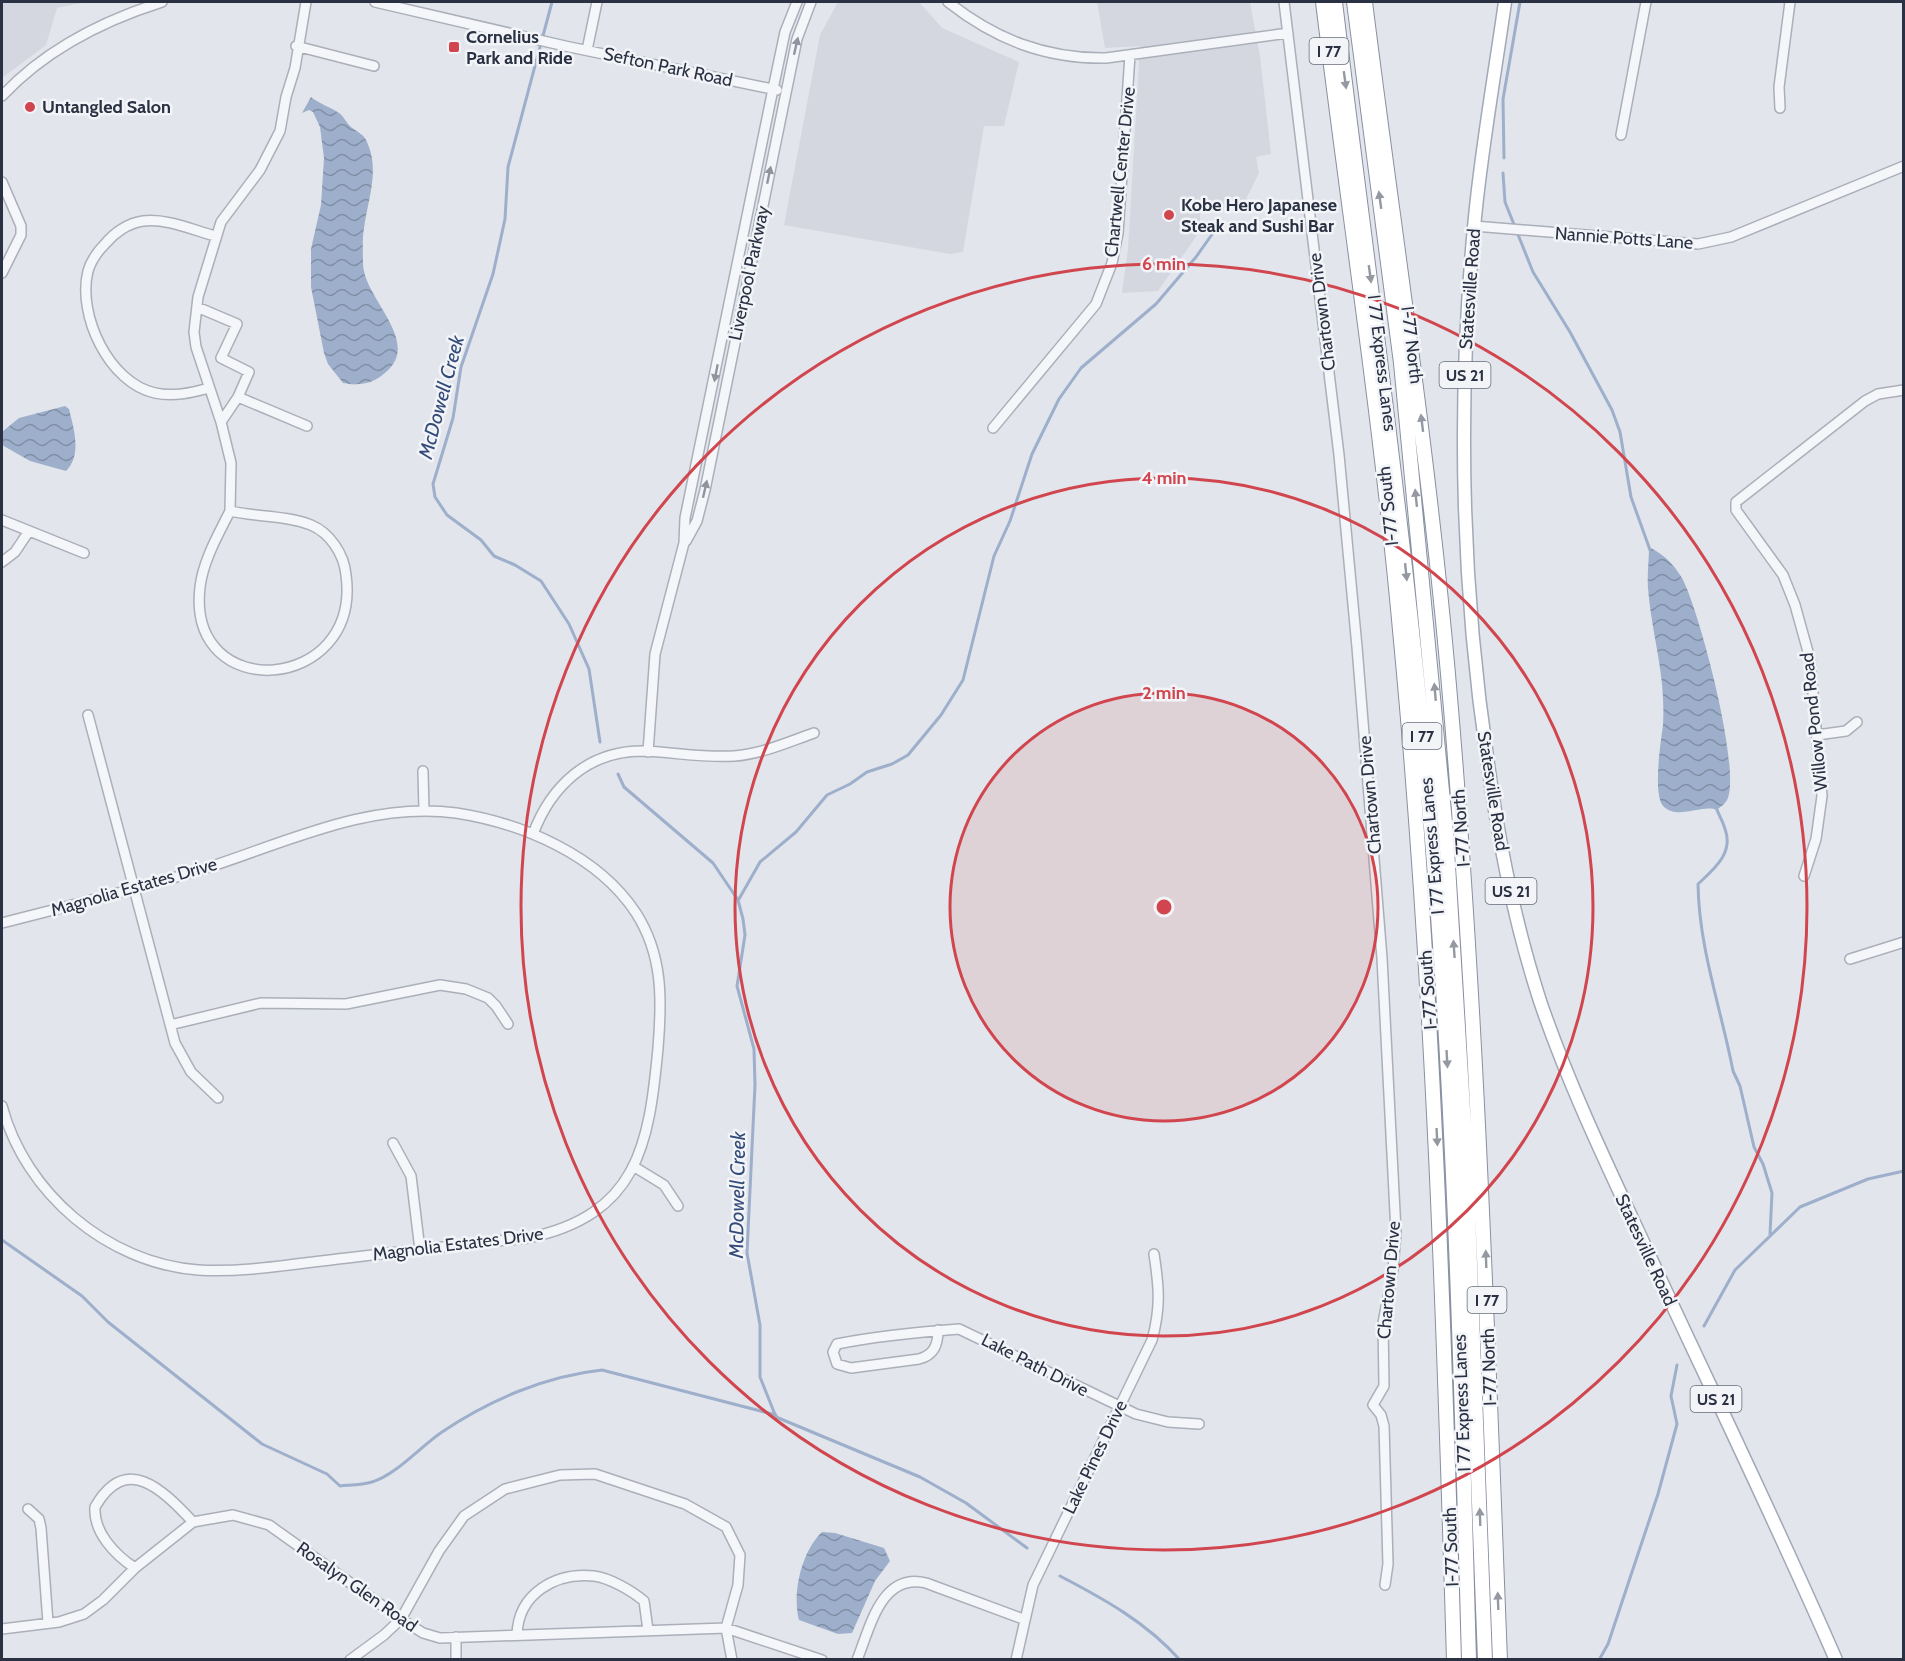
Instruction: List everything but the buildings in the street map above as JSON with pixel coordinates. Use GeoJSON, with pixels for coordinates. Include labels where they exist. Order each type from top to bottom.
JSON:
{"type":"FeatureCollection","features":[{"type":"Feature","properties":{"kind":"highway","name":"I-77 South"},"geometry":{"type":"LineString","coordinates":[[1323,2],[1381,447],[1401,641],[1429,997],[1446,1359],[1454,1659]]}},
{"type":"Feature","properties":{"kind":"highway","name":"I 77 Express Lanes"},"geometry":{"type":"LineString","coordinates":[[1335,2],[1394,458],[1432,834],[1453,1170],[1469,1659]]}},
{"type":"Feature","properties":{"kind":"highway","name":"I 77 Express Lanes"},"geometry":{"type":"LineString","coordinates":[[1354,2],[1392,282],[1419,525],[1446,821],[1460,1050],[1485,1659]]}},
{"type":"Feature","properties":{"kind":"highway","name":"I-77 North"},"geometry":{"type":"LineString","coordinates":[[1365,2],[1426,454],[1449,681],[1468,940],[1485,1239],[1500,1659]]}},
{"type":"Feature","properties":{"kind":"highway"},"geometry":{"type":"LineString","coordinates":[[1460,1050],[1468,940]]}},
{"type":"Feature","properties":{"kind":"highway"},"geometry":{"type":"LineString","coordinates":[[1446,1359],[1464,1475]]}},
{"type":"Feature","properties":{"kind":"main road","name":"Statesville Road"},"geometry":{"type":"LineString","coordinates":[[1505,2],[1474,226],[1464,389],[1467,558],[1484,736],[1498,828],[1514,906],[1539,997],[1575,1094],[1836,1659]]}},
{"type":"Feature","properties":{"kind":"street"},"geometry":{"type":"LineString","coordinates":[[2,96],[32,68],[63,45],[112,20],[162,2]]}},
{"type":"Feature","properties":{"kind":"street"},"geometry":{"type":"LineString","coordinates":[[230,511],[282,518],[312,525],[322,531],[342,557],[347,579],[342,619],[335,636],[306,662],[275,670],[248,669],[227,659],[212,643],[202,616],[200,589],[205,566],[230,511],[232,472],[221,422],[195,340],[196,307],[215,236],[227,212],[260,170],[280,132],[286,97],[295,68],[306,2]]}},
{"type":"Feature","properties":{"kind":"street","name":"Sefton Park Road"},"geometry":{"type":"LineString","coordinates":[[375,2],[786,92]]}},
{"type":"Feature","properties":{"kind":"street"},"geometry":{"type":"LineString","coordinates":[[587,50],[597,2]]}},
{"type":"Feature","properties":{"kind":"street","name":"Liverpool Parkway"},"geometry":{"type":"LineString","coordinates":[[648,752],[659,635],[684,543],[685,518],[785,32],[797,2]]}},
{"type":"Feature","properties":{"kind":"street","name":"Liverpool Parkway"},"geometry":{"type":"LineString","coordinates":[[684,543],[697,521],[705,490],[786,92],[801,24],[811,2]]}},
{"type":"Feature","properties":{"kind":"street"},"geometry":{"type":"LineString","coordinates":[[948,2],[994,34],[1032,49],[1081,58],[1130,55],[1288,33]]}},
{"type":"Feature","properties":{"kind":"street","name":"Chartown Drive"},"geometry":{"type":"LineString","coordinates":[[1284,2],[1339,455],[1371,804],[1382,958],[1396,1232],[1394,1270],[1383,1323],[1384,1386],[1373,1405],[1381,1415],[1384,1426],[1388,1564],[1385,1585]]}},
{"type":"Feature","properties":{"kind":"street"},"geometry":{"type":"LineString","coordinates":[[1621,135],[1646,2]]}},
{"type":"Feature","properties":{"kind":"street"},"geometry":{"type":"LineString","coordinates":[[1780,108],[1781,65],[1790,2]]}},
{"type":"Feature","properties":{"kind":"street"},"geometry":{"type":"LineString","coordinates":[[297,46],[374,66]]}},
{"type":"Feature","properties":{"kind":"street","name":"Chartwell Center Drive"},"geometry":{"type":"LineString","coordinates":[[993,428],[1096,304],[1112,263],[1119,222],[1130,55]]}},
{"type":"Feature","properties":{"kind":"street","name":"Nannie Potts Lane"},"geometry":{"type":"LineString","coordinates":[[1474,226],[1698,244],[1731,237],[1904,166]]}},
{"type":"Feature","properties":{"kind":"street"},"geometry":{"type":"LineString","coordinates":[[2,182],[21,226],[21,235],[2,273]]}},
{"type":"Feature","properties":{"kind":"street"},"geometry":{"type":"LineString","coordinates":[[209,388],[175,395],[155,394],[130,383],[112,366],[99,341],[89,312],[86,285],[91,263],[98,252],[110,238],[131,224],[156,221],[215,236]]}},
{"type":"Feature","properties":{"kind":"street"},"geometry":{"type":"LineString","coordinates":[[196,307],[237,324],[221,358],[249,372],[238,398],[221,422]]}},
{"type":"Feature","properties":{"kind":"street","name":"Willow Pond Road"},"geometry":{"type":"LineString","coordinates":[[1804,876],[1816,839],[1821,812],[1810,659],[1795,605],[1777,564],[1737,510],[1736,502],[1865,401],[1878,394],[1904,390]]}},
{"type":"Feature","properties":{"kind":"street"},"geometry":{"type":"LineString","coordinates":[[238,398],[308,426]]}},
{"type":"Feature","properties":{"kind":"street"},"geometry":{"type":"LineString","coordinates":[[2,520],[84,553]]}},
{"type":"Feature","properties":{"kind":"street"},"geometry":{"type":"LineString","coordinates":[[2,562],[15,552],[29,531]]}},
{"type":"Feature","properties":{"kind":"street"},"geometry":{"type":"LineString","coordinates":[[88,715],[178,1051],[191,1072],[218,1098]]}},
{"type":"Feature","properties":{"kind":"street"},"geometry":{"type":"LineString","coordinates":[[1817,735],[1846,731],[1857,722]]}},
{"type":"Feature","properties":{"kind":"street"},"geometry":{"type":"LineString","coordinates":[[533,834],[547,802],[577,770],[606,756],[648,752],[736,756],[762,751],[814,734]]}},
{"type":"Feature","properties":{"kind":"street"},"geometry":{"type":"LineString","coordinates":[[423,771],[424,811]]}},
{"type":"Feature","properties":{"kind":"street","name":"Magnolia Estates Drive"},"geometry":{"type":"LineString","coordinates":[[2,923],[200,870],[351,820],[392,813],[424,811],[481,818],[533,834],[574,856],[620,894],[636,914],[653,948],[659,969],[661,999],[648,1131],[633,1166],[605,1202],[579,1221],[559,1230],[528,1238],[221,1271],[170,1266],[134,1254],[87,1228],[58,1203],[23,1159],[2,1106]]}},
{"type":"Feature","properties":{"kind":"street"},"geometry":{"type":"LineString","coordinates":[[1850,959],[1904,942]]}},
{"type":"Feature","properties":{"kind":"street"},"geometry":{"type":"LineString","coordinates":[[170,1025],[261,1003],[346,1004],[440,985],[466,988],[488,998],[508,1024]]}},
{"type":"Feature","properties":{"kind":"street"},"geometry":{"type":"LineString","coordinates":[[393,1143],[411,1176],[420,1250]]}},
{"type":"Feature","properties":{"kind":"street"},"geometry":{"type":"LineString","coordinates":[[633,1166],[664,1185],[678,1206]]}},
{"type":"Feature","properties":{"kind":"street","name":"Lake Pines Drive"},"geometry":{"type":"LineString","coordinates":[[1016,1659],[1023,1619],[1033,1584],[1152,1340],[1160,1294],[1154,1254]]}},
{"type":"Feature","properties":{"kind":"street","name":"Lake Path Drive"},"geometry":{"type":"LineString","coordinates":[[938,1330],[934,1351],[928,1356],[851,1368],[837,1364],[834,1359],[837,1344],[938,1330],[958,1329],[1119,1408],[1168,1422],[1199,1424]]}},
{"type":"Feature","properties":{"kind":"street"},"geometry":{"type":"LineString","coordinates":[[350,1659],[384,1635],[401,1619],[439,1551],[465,1516],[505,1489],[560,1475],[595,1474],[685,1504],[726,1527],[740,1555],[738,1585],[726,1628],[732,1659]]}},
{"type":"Feature","properties":{"kind":"street"},"geometry":{"type":"LineString","coordinates":[[135,1568],[125,1561],[102,1536],[96,1522],[95,1507],[113,1483],[123,1479],[140,1479],[174,1503],[193,1522]]}},
{"type":"Feature","properties":{"kind":"street"},"geometry":{"type":"LineString","coordinates":[[28,1509],[39,1519],[41,1528],[48,1623]]}},
{"type":"Feature","properties":{"kind":"street","name":"Rosalyn Glen Road"},"geometry":{"type":"LineString","coordinates":[[2,1629],[48,1623],[84,1614],[103,1600],[135,1568],[193,1522],[233,1515],[270,1525],[401,1619],[423,1633],[440,1638],[726,1628],[822,1659]]}},
{"type":"Feature","properties":{"kind":"street"},"geometry":{"type":"LineString","coordinates":[[517,1635],[521,1610],[539,1588],[567,1576],[596,1576],[632,1591],[644,1601],[648,1614],[648,1630]]}},
{"type":"Feature","properties":{"kind":"street"},"geometry":{"type":"LineString","coordinates":[[857,1659],[883,1597],[897,1586],[910,1581],[926,1583],[1023,1619]]}},
{"type":"Feature","properties":{"kind":"street"},"geometry":{"type":"LineString","coordinates":[[456,1637],[456,1659]]}},
{"type":"Feature","properties":{"kind":"shaded area"},"geometry":{"type":"Polygon","coordinates":[[[2,2],[87,2],[57,8],[46,45],[2,78],[2,2]]]}},
{"type":"Feature","properties":{"kind":"shaded area"},"geometry":{"type":"Polygon","coordinates":[[[838,2],[919,2],[942,28],[1019,62],[1004,126],[984,126],[963,252],[950,254],[784,225],[820,35],[838,2]]]}},
{"type":"Feature","properties":{"kind":"shaded area"},"geometry":{"type":"Polygon","coordinates":[[[1097,2],[1250,2],[1260,56],[1271,154],[1256,157],[1259,173],[1243,205],[1200,211],[1200,231],[1158,291],[1122,293],[1128,249],[1140,46],[1105,48],[1097,2]]]}},
{"type":"Feature","properties":{"kind":"water"},"geometry":{"type":"Polygon","coordinates":[[[311,97],[341,114],[349,125],[364,137],[373,163],[363,232],[363,264],[372,291],[395,333],[398,347],[395,360],[386,372],[366,383],[343,383],[328,364],[311,287],[311,249],[321,205],[324,158],[320,127],[313,112],[309,110],[302,113],[311,97]]]}},
{"type":"Feature","properties":{"kind":"water"},"geometry":{"type":"Polygon","coordinates":[[[65,406],[69,409],[75,442],[74,457],[66,471],[30,461],[2,445],[2,432],[19,418],[65,406]]]}},
{"type":"Feature","properties":{"kind":"water"},"geometry":{"type":"Polygon","coordinates":[[[1649,547],[1667,560],[1682,578],[1708,654],[1729,757],[1730,783],[1727,800],[1717,810],[1676,812],[1664,807],[1660,801],[1658,768],[1663,706],[1661,672],[1648,588],[1649,547]]]}},
{"type":"Feature","properties":{"kind":"water"},"geometry":{"type":"Polygon","coordinates":[[[822,1532],[835,1533],[884,1548],[890,1561],[875,1581],[852,1633],[838,1634],[799,1620],[797,1598],[800,1574],[809,1551],[822,1532]]]}},
{"type":"Feature","properties":{"kind":"waterway","name":"McDowell Creek"},"geometry":{"type":"LineString","coordinates":[[552,2],[508,167],[505,219],[493,274],[461,367],[453,418],[433,484],[435,497],[447,515],[481,540],[494,556],[515,565],[541,581],[569,624],[589,669],[600,742]]}},
{"type":"Feature","properties":{"kind":"waterway"},"geometry":{"type":"LineString","coordinates":[[1504,158],[1503,99],[1520,2]]}},
{"type":"Feature","properties":{"kind":"waterway"},"geometry":{"type":"LineString","coordinates":[[1503,173],[1505,202],[1533,272],[1570,332],[1612,410],[1620,432],[1631,497],[1650,550]]}},
{"type":"Feature","properties":{"kind":"waterway"},"geometry":{"type":"LineString","coordinates":[[739,899],[760,862],[796,832],[827,795],[850,784],[867,772],[892,764],[908,755],[941,715],[963,680],[994,556],[1010,521],[1032,454],[1059,399],[1081,368],[1156,304],[1196,257],[1213,233],[1218,220]]}},
{"type":"Feature","properties":{"kind":"waterway","name":"McDowell Creek"},"geometry":{"type":"LineString","coordinates":[[618,774],[624,787],[713,863],[738,900],[743,919],[745,935],[737,986],[754,1049],[755,1085],[747,1253],[760,1325],[760,1377],[776,1417],[920,1477],[966,1503],[1027,1548]]}},
{"type":"Feature","properties":{"kind":"waterway"},"geometry":{"type":"LineString","coordinates":[[1716,807],[1725,829],[1727,846],[1721,860],[1698,884],[1702,932],[1733,1071],[1740,1086],[1754,1147],[1763,1164],[1772,1193],[1770,1234]]}},
{"type":"Feature","properties":{"kind":"waterway"},"geometry":{"type":"LineString","coordinates":[[1704,1326],[1735,1270],[1800,1207],[1868,1179],[1904,1171]]}},
{"type":"Feature","properties":{"kind":"waterway"},"geometry":{"type":"LineString","coordinates":[[2,1240],[82,1296],[108,1322],[262,1444],[327,1474],[340,1486],[364,1484],[381,1478],[460,1420],[499,1400],[539,1384],[581,1373],[602,1370],[776,1415]]}},
{"type":"Feature","properties":{"kind":"waterway"},"geometry":{"type":"LineString","coordinates":[[1599,1660],[1608,1644],[1658,1494],[1677,1424],[1671,1396],[1677,1365]]}},
{"type":"Feature","properties":{"kind":"waterway","name":"McDowell Creek"},"geometry":{"type":"LineString","coordinates":[[1060,1576],[1139,1623],[1180,1660]]}},
{"type":"Feature","properties":{"kind":"place","name":"Cornelius Park and Ride"},"geometry":{"type":"Point","coordinates":[454,47]}},
{"type":"Feature","properties":{"kind":"place","name":"Untangled Salon"},"geometry":{"type":"Point","coordinates":[30,107]}},
{"type":"Feature","properties":{"kind":"place","name":"Kobe Hero Japanese Steak and Sushi Bar"},"geometry":{"type":"Point","coordinates":[1169,215]}}]}
